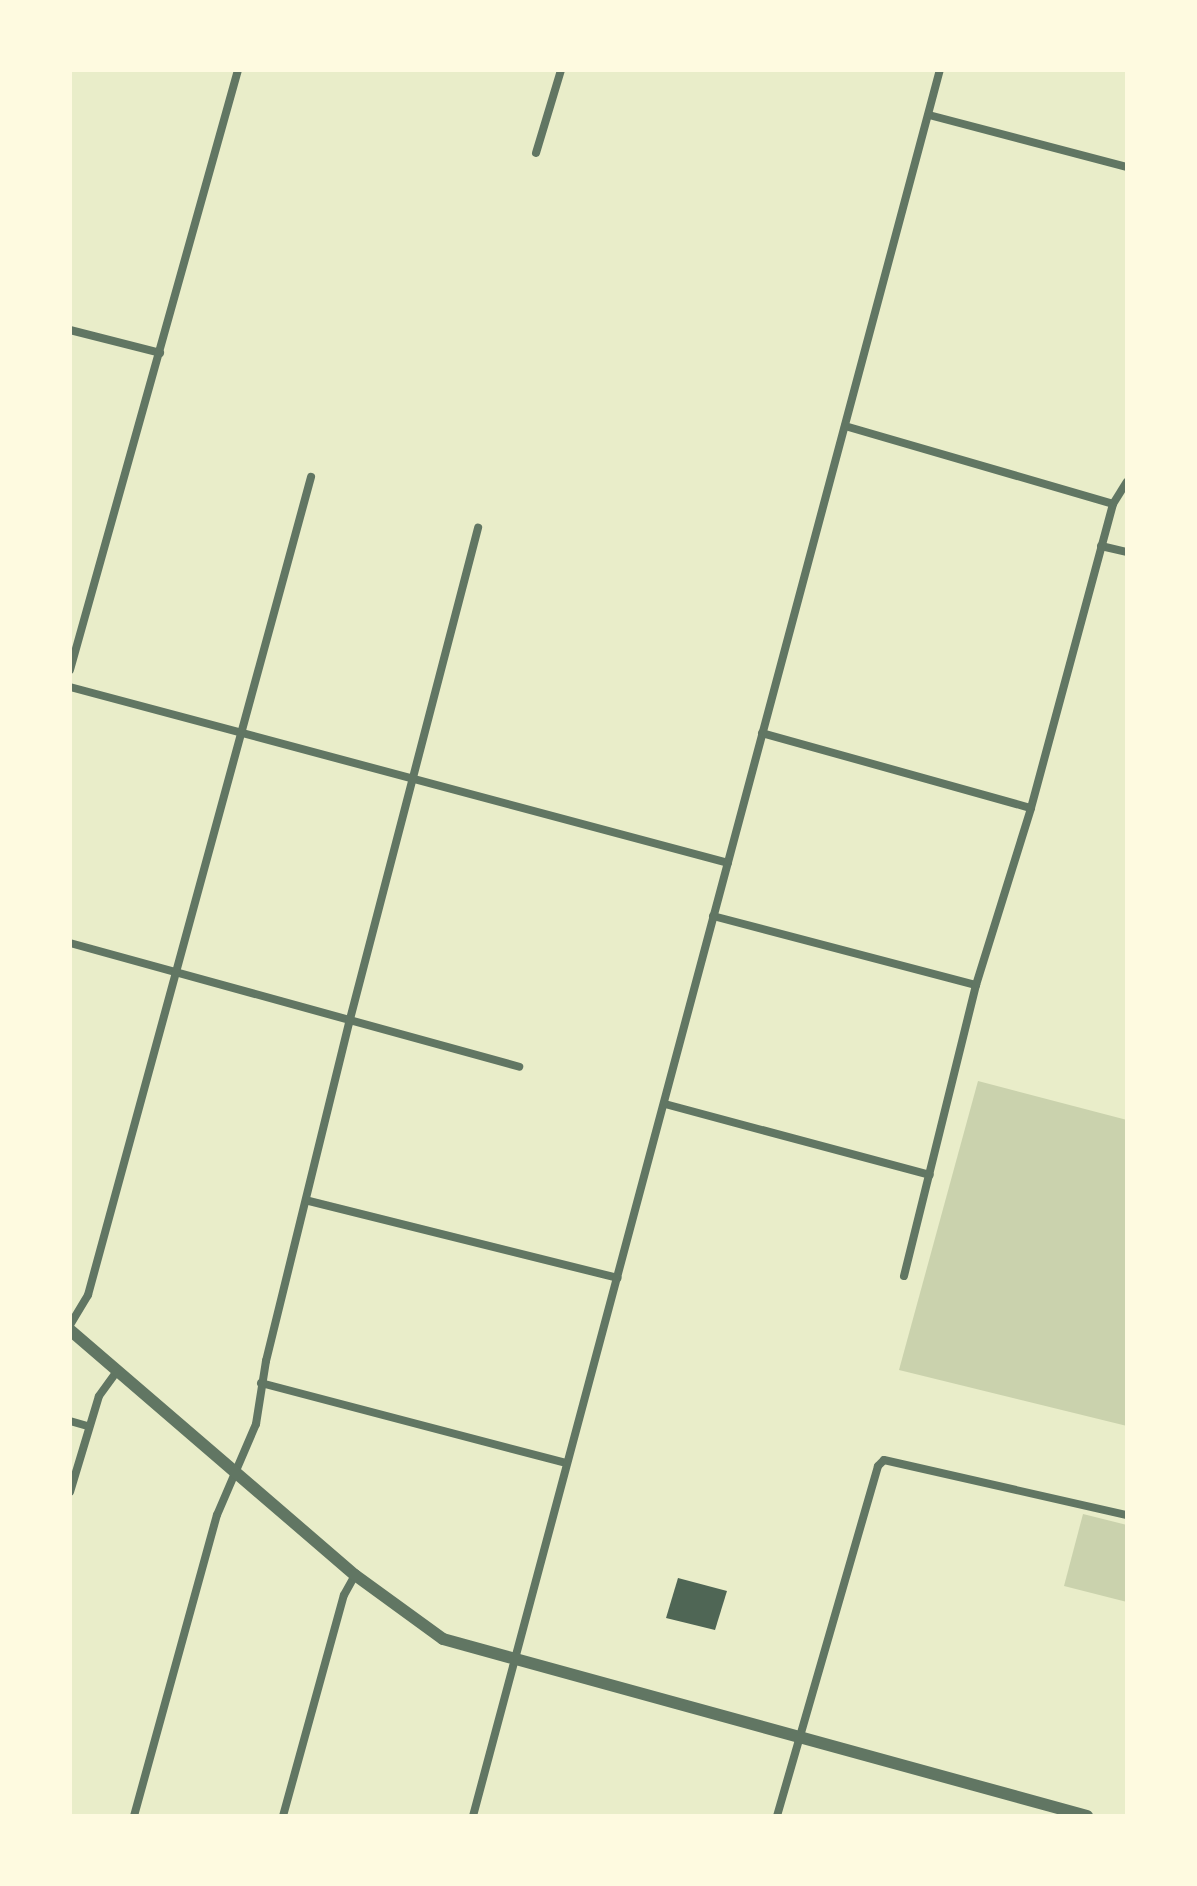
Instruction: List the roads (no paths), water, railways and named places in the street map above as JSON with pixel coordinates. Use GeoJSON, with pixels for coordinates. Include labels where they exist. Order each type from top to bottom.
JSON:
{"type":"FeatureCollection","features":[{"type":"Feature","properties":{"kind":"street"},"geometry":{"type":"LineString","coordinates":[[70,670],[238,70]]}},
{"type":"Feature","properties":{"kind":"street"},"geometry":{"type":"LineString","coordinates":[[536,153],[561,70]]}},
{"type":"Feature","properties":{"kind":"street"},"geometry":{"type":"LineString","coordinates":[[473,1816],[940,70]]}},
{"type":"Feature","properties":{"kind":"street"},"geometry":{"type":"LineString","coordinates":[[929,115],[1127,167]]}},
{"type":"Feature","properties":{"kind":"street"},"geometry":{"type":"LineString","coordinates":[[70,330],[160,353]]}},
{"type":"Feature","properties":{"kind":"street"},"geometry":{"type":"LineString","coordinates":[[845,426],[1113,504]]}},
{"type":"Feature","properties":{"kind":"street"},"geometry":{"type":"LineString","coordinates":[[311,477],[88,1295],[70,1327],[355,1575],[443,1639],[513,1662],[1079,1815]]}},
{"type":"Feature","properties":{"kind":"street"},"geometry":{"type":"LineString","coordinates":[[904,1276],[976,985],[1031,808],[1113,504],[1127,482]]}},
{"type":"Feature","properties":{"kind":"street"},"geometry":{"type":"LineString","coordinates":[[134,1816],[217,1515],[256,1424],[261,1383],[309,1201],[349,1023],[478,528]]}},
{"type":"Feature","properties":{"kind":"street"},"geometry":{"type":"LineString","coordinates":[[1101,546],[1127,552]]}},
{"type":"Feature","properties":{"kind":"street"},"geometry":{"type":"LineString","coordinates":[[70,687],[728,863]]}},
{"type":"Feature","properties":{"kind":"street"},"geometry":{"type":"LineString","coordinates":[[762,733],[1031,808]]}},
{"type":"Feature","properties":{"kind":"street"},"geometry":{"type":"LineString","coordinates":[[713,916],[976,985]]}},
{"type":"Feature","properties":{"kind":"street"},"geometry":{"type":"LineString","coordinates":[[70,943],[349,1023],[519,1067]]}},
{"type":"Feature","properties":{"kind":"street"},"geometry":{"type":"LineString","coordinates":[[665,1104],[930,1175]]}},
{"type":"Feature","properties":{"kind":"street"},"geometry":{"type":"LineString","coordinates":[[309,1201],[618,1278]]}},
{"type":"Feature","properties":{"kind":"street"},"geometry":{"type":"LineString","coordinates":[[70,1492],[99,1396],[117,1371]]}},
{"type":"Feature","properties":{"kind":"street"},"geometry":{"type":"LineString","coordinates":[[261,1383],[567,1463]]}},
{"type":"Feature","properties":{"kind":"street"},"geometry":{"type":"LineString","coordinates":[[70,1421],[88,1426]]}},
{"type":"Feature","properties":{"kind":"street"},"geometry":{"type":"LineString","coordinates":[[777,1816],[878,1466],[891,1458],[1127,1515]]}},
{"type":"Feature","properties":{"kind":"street"},"geometry":{"type":"LineString","coordinates":[[283,1816],[344,1595],[355,1575]]}}]}
